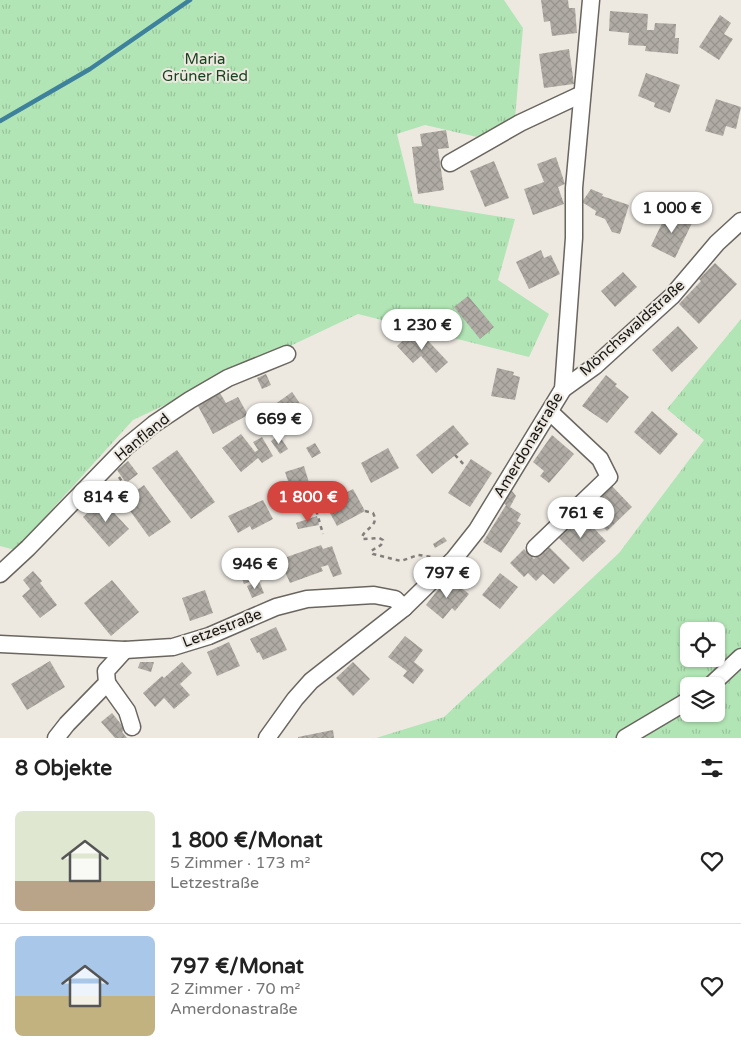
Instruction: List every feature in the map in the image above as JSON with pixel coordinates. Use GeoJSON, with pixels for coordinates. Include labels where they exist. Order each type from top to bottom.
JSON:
{"type":"FeatureCollection","features":[{"type":"Feature","properties":{"kind":"street","name":"Amerdonastraße"},"geometry":{"type":"LineString","coordinates":[[267,738],[311,681],[404,608],[454,559],[469,541],[563,389],[574,238],[574,188],[592,6],[591,0]]}},
{"type":"Feature","properties":{"kind":"street"},"geometry":{"type":"LineString","coordinates":[[450,163],[520,123],[582,94]]}},
{"type":"Feature","properties":{"kind":"street","name":"Mönchswaldstraße"},"geometry":{"type":"LineString","coordinates":[[563,389],[594,366],[672,296],[717,244],[741,221]]}},
{"type":"Feature","properties":{"kind":"street","name":"Hanfland"},"geometry":{"type":"LineString","coordinates":[[0,574],[28,548],[126,447],[154,424],[228,378],[287,354]]}},
{"type":"Feature","properties":{"kind":"street"},"geometry":{"type":"LineString","coordinates":[[535,548],[609,477],[600,459],[550,412]]}},
{"type":"Feature","properties":{"kind":"street","name":"Letzestraße"},"geometry":{"type":"LineString","coordinates":[[0,644],[125,650],[173,647],[209,636],[276,607],[308,599],[374,595],[395,599],[404,608]]}},
{"type":"Feature","properties":{"kind":"street"},"geometry":{"type":"LineString","coordinates":[[125,650],[106,671],[107,683],[127,712],[132,727]]}},
{"type":"Feature","properties":{"kind":"street"},"geometry":{"type":"LineString","coordinates":[[720,677],[741,657]]}},
{"type":"Feature","properties":{"kind":"street"},"geometry":{"type":"LineString","coordinates":[[56,738],[66,724],[107,683]]}},
{"type":"Feature","properties":{"kind":"street"},"geometry":{"type":"LineString","coordinates":[[625,738],[680,705]]}},
{"type":"Feature","properties":{"kind":"path"},"geometry":{"type":"LineString","coordinates":[[455,455],[466,467]]}},
{"type":"Feature","properties":{"kind":"path"},"geometry":{"type":"LineString","coordinates":[[118,476],[127,489],[131,487],[135,492]]}},
{"type":"Feature","properties":{"kind":"path"},"geometry":{"type":"LineString","coordinates":[[314,503],[323,534]]}},
{"type":"Feature","properties":{"kind":"path"},"geometry":{"type":"LineString","coordinates":[[365,511],[373,514],[375,522],[372,528],[363,532],[363,539],[379,538],[383,540],[381,545],[371,551],[373,554],[401,561],[418,555],[436,558]]}},
{"type":"Feature","properties":{"kind":"green space","name":"Maria Grüner Ried"},"geometry":{"type":"Polygon","coordinates":[[[0,0],[504,0],[523,28],[515,118],[477,137],[425,125],[397,134],[414,203],[515,219],[498,280],[549,314],[529,357],[358,314],[133,420],[15,550],[0,546],[0,0]]]}},
{"type":"Feature","properties":{"kind":"green space"},"geometry":{"type":"Polygon","coordinates":[[[741,319],[741,738],[376,738],[444,717],[619,553],[704,440],[667,409],[741,319]]]}},
{"type":"Feature","properties":{"kind":"building"},"geometry":{"type":"Polygon","coordinates":[[[541,0],[568,0],[569,8],[575,8],[577,33],[552,36],[550,21],[544,22],[541,0]]]}},
{"type":"Feature","properties":{"kind":"building"},"geometry":{"type":"Polygon","coordinates":[[[610,11],[648,14],[647,30],[654,30],[655,23],[676,24],[675,38],[679,38],[678,54],[645,51],[646,46],[628,45],[629,33],[609,31],[610,11]]]}},
{"type":"Feature","properties":{"kind":"building"},"geometry":{"type":"Polygon","coordinates":[[[720,15],[731,23],[724,34],[733,39],[719,60],[699,47],[720,15]]]}},
{"type":"Feature","properties":{"kind":"building"},"geometry":{"type":"Polygon","coordinates":[[[569,49],[574,84],[544,88],[539,54],[569,49]]]}},
{"type":"Feature","properties":{"kind":"building"},"geometry":{"type":"Polygon","coordinates":[[[646,73],[680,85],[670,113],[654,107],[655,103],[638,96],[646,73]]]}},
{"type":"Feature","properties":{"kind":"building"},"geometry":{"type":"Polygon","coordinates":[[[716,99],[741,107],[736,129],[726,126],[723,136],[705,131],[716,99]]]}},
{"type":"Feature","properties":{"kind":"building"},"geometry":{"type":"Polygon","coordinates":[[[446,130],[449,148],[438,149],[444,190],[418,194],[412,147],[422,146],[420,134],[446,130]]]}},
{"type":"Feature","properties":{"kind":"building"},"geometry":{"type":"Polygon","coordinates":[[[556,157],[565,184],[558,187],[564,204],[533,215],[524,189],[544,182],[537,164],[556,157]]]}},
{"type":"Feature","properties":{"kind":"building"},"geometry":{"type":"Polygon","coordinates":[[[494,161],[509,198],[485,207],[470,171],[494,161]]]}},
{"type":"Feature","properties":{"kind":"building"},"geometry":{"type":"Polygon","coordinates":[[[591,189],[603,194],[602,196],[629,205],[620,234],[612,232],[605,219],[595,215],[596,211],[582,202],[591,189]]]}},
{"type":"Feature","properties":{"kind":"building"},"geometry":{"type":"Polygon","coordinates":[[[668,211],[692,223],[675,258],[651,246],[668,211]]]}},
{"type":"Feature","properties":{"kind":"building"},"geometry":{"type":"Polygon","coordinates":[[[541,250],[544,258],[551,255],[560,274],[529,289],[516,262],[541,250]]]}},
{"type":"Feature","properties":{"kind":"building"},"geometry":{"type":"Polygon","coordinates":[[[715,263],[737,284],[699,324],[679,304],[715,263]]]}},
{"type":"Feature","properties":{"kind":"building"},"geometry":{"type":"Polygon","coordinates":[[[623,272],[637,287],[615,307],[601,291],[623,272]]]}},
{"type":"Feature","properties":{"kind":"building"},"geometry":{"type":"Polygon","coordinates":[[[468,296],[494,327],[480,339],[454,307],[468,296]]]}},
{"type":"Feature","properties":{"kind":"building"},"geometry":{"type":"Polygon","coordinates":[[[678,326],[698,348],[672,372],[652,350],[678,326]]]}},
{"type":"Feature","properties":{"kind":"building"},"geometry":{"type":"Polygon","coordinates":[[[416,328],[448,362],[436,373],[421,356],[413,363],[397,346],[416,328]]]}},
{"type":"Feature","properties":{"kind":"building"},"geometry":{"type":"Polygon","coordinates":[[[497,368],[514,372],[513,375],[520,377],[515,400],[491,396],[497,368]]]}},
{"type":"Feature","properties":{"kind":"building"},"geometry":{"type":"Polygon","coordinates":[[[266,374],[271,385],[262,389],[257,378],[266,374]]]}},
{"type":"Feature","properties":{"kind":"building"},"geometry":{"type":"Polygon","coordinates":[[[606,375],[617,384],[615,386],[629,397],[607,423],[582,406],[606,375]]]}},
{"type":"Feature","properties":{"kind":"building"},"geometry":{"type":"Polygon","coordinates":[[[292,392],[308,415],[279,435],[263,413],[292,392]]]}},
{"type":"Feature","properties":{"kind":"building"},"geometry":{"type":"Polygon","coordinates":[[[220,393],[226,403],[238,397],[248,415],[213,434],[198,406],[220,393]]]}},
{"type":"Feature","properties":{"kind":"building"},"geometry":{"type":"Polygon","coordinates":[[[652,411],[678,434],[660,455],[634,432],[652,411]]]}},
{"type":"Feature","properties":{"kind":"building"},"geometry":{"type":"Polygon","coordinates":[[[453,425],[469,444],[432,474],[416,455],[453,425]]]}},
{"type":"Feature","properties":{"kind":"building"},"geometry":{"type":"Polygon","coordinates":[[[241,434],[255,452],[258,450],[253,442],[262,437],[273,456],[262,463],[258,458],[241,472],[222,448],[241,434]]]}},
{"type":"Feature","properties":{"kind":"building"},"geometry":{"type":"Polygon","coordinates":[[[279,435],[288,449],[280,454],[271,441],[279,435]]]}},
{"type":"Feature","properties":{"kind":"building"},"geometry":{"type":"Polygon","coordinates":[[[552,435],[574,454],[549,483],[540,476],[544,471],[533,462],[552,435]]]}},
{"type":"Feature","properties":{"kind":"building"},"geometry":{"type":"Polygon","coordinates":[[[315,443],[321,453],[312,458],[306,448],[315,443]]]}},
{"type":"Feature","properties":{"kind":"building"},"geometry":{"type":"Polygon","coordinates":[[[388,448],[399,468],[371,483],[361,463],[388,448]]]}},
{"type":"Feature","properties":{"kind":"building"},"geometry":{"type":"Polygon","coordinates":[[[177,450],[215,502],[191,519],[152,468],[177,450]]]}},
{"type":"Feature","properties":{"kind":"building"},"geometry":{"type":"Polygon","coordinates":[[[471,459],[492,473],[470,507],[448,493],[471,459]]]}},
{"type":"Feature","properties":{"kind":"building"},"geometry":{"type":"Polygon","coordinates":[[[128,461],[138,474],[126,483],[117,470],[128,461]]]}},
{"type":"Feature","properties":{"kind":"building"},"geometry":{"type":"Polygon","coordinates":[[[304,466],[315,503],[297,508],[285,472],[304,466]]]}},
{"type":"Feature","properties":{"kind":"building"},"geometry":{"type":"Polygon","coordinates":[[[610,484],[632,507],[607,531],[585,509],[610,484]]]}},
{"type":"Feature","properties":{"kind":"building"},"geometry":{"type":"Polygon","coordinates":[[[144,485],[171,522],[149,537],[128,508],[135,502],[130,495],[144,485]]]}},
{"type":"Feature","properties":{"kind":"building"},"geometry":{"type":"Polygon","coordinates":[[[508,486],[516,496],[510,507],[521,514],[517,521],[521,523],[501,553],[483,542],[506,505],[500,500],[508,486]]]}},
{"type":"Feature","properties":{"kind":"building"},"geometry":{"type":"Polygon","coordinates":[[[353,489],[365,511],[337,526],[325,504],[353,489]]]}},
{"type":"Feature","properties":{"kind":"building"},"geometry":{"type":"Polygon","coordinates":[[[102,500],[129,529],[109,547],[83,517],[102,500]]]}},
{"type":"Feature","properties":{"kind":"building"},"geometry":{"type":"Polygon","coordinates":[[[263,500],[273,519],[252,530],[250,526],[238,533],[228,516],[263,500]]]}},
{"type":"Feature","properties":{"kind":"building"},"geometry":{"type":"Polygon","coordinates":[[[317,516],[319,525],[298,529],[296,523],[317,516]]]}},
{"type":"Feature","properties":{"kind":"building"},"geometry":{"type":"Polygon","coordinates":[[[585,519],[606,541],[583,562],[556,535],[567,524],[571,528],[579,520],[581,523],[585,519]]]}},
{"type":"Feature","properties":{"kind":"building"},"geometry":{"type":"Polygon","coordinates":[[[444,537],[447,541],[435,548],[433,544],[444,537]]]}},
{"type":"Feature","properties":{"kind":"building"},"geometry":{"type":"Polygon","coordinates":[[[321,545],[323,549],[332,546],[342,574],[333,577],[328,565],[321,567],[323,571],[290,583],[281,559],[321,545]]]}},
{"type":"Feature","properties":{"kind":"building"},"geometry":{"type":"Polygon","coordinates":[[[548,546],[570,568],[554,584],[543,574],[536,581],[528,573],[524,577],[510,563],[524,549],[534,559],[548,546]]]}},
{"type":"Feature","properties":{"kind":"building"},"geometry":{"type":"Polygon","coordinates":[[[258,550],[267,575],[244,584],[235,559],[258,550]]]}},
{"type":"Feature","properties":{"kind":"building"},"geometry":{"type":"Polygon","coordinates":[[[33,571],[42,581],[40,583],[57,605],[40,618],[22,596],[30,589],[23,580],[33,571]]]}},
{"type":"Feature","properties":{"kind":"building"},"geometry":{"type":"Polygon","coordinates":[[[500,573],[518,587],[500,609],[482,595],[500,573]]]}},
{"type":"Feature","properties":{"kind":"building"},"geometry":{"type":"Polygon","coordinates":[[[450,579],[469,594],[455,611],[452,608],[443,619],[426,605],[440,587],[443,589],[450,579]]]}},
{"type":"Feature","properties":{"kind":"building"},"geometry":{"type":"Polygon","coordinates":[[[112,580],[139,612],[111,636],[84,603],[112,580]]]}},
{"type":"Feature","properties":{"kind":"building"},"geometry":{"type":"Polygon","coordinates":[[[259,581],[264,593],[252,598],[247,586],[259,581]]]}},
{"type":"Feature","properties":{"kind":"building"},"geometry":{"type":"Polygon","coordinates":[[[205,590],[213,613],[190,621],[182,598],[205,590]]]}},
{"type":"Feature","properties":{"kind":"building"},"geometry":{"type":"Polygon","coordinates":[[[276,627],[287,650],[263,660],[250,639],[276,627]]]}},
{"type":"Feature","properties":{"kind":"building"},"geometry":{"type":"Polygon","coordinates":[[[405,636],[423,650],[414,662],[424,670],[413,684],[403,676],[407,671],[388,657],[405,636]]]}},
{"type":"Feature","properties":{"kind":"building"},"geometry":{"type":"Polygon","coordinates":[[[229,642],[240,666],[217,676],[207,652],[229,642]]]}},
{"type":"Feature","properties":{"kind":"building"},"geometry":{"type":"Polygon","coordinates":[[[50,661],[65,687],[27,710],[11,684],[50,661]]]}},
{"type":"Feature","properties":{"kind":"building"},"geometry":{"type":"Polygon","coordinates":[[[140,662],[154,662],[151,672],[138,668],[140,662]]]}},
{"type":"Feature","properties":{"kind":"building"},"geometry":{"type":"Polygon","coordinates":[[[182,662],[192,673],[180,684],[190,695],[174,709],[164,698],[155,707],[143,693],[182,662]]]}},
{"type":"Feature","properties":{"kind":"building"},"geometry":{"type":"Polygon","coordinates":[[[353,662],[370,679],[353,696],[336,678],[353,662]]]}},
{"type":"Feature","properties":{"kind":"building"},"geometry":{"type":"Polygon","coordinates":[[[112,713],[125,729],[122,732],[127,738],[115,738],[101,722],[112,713]]]}},
{"type":"Feature","properties":{"kind":"building"},"geometry":{"type":"Polygon","coordinates":[[[333,730],[334,738],[298,738],[298,737],[333,730]]]}},
{"type":"Feature","properties":{"kind":"waterway"},"geometry":{"type":"LineString","coordinates":[[0,121],[90,69],[190,0]]}}]}
